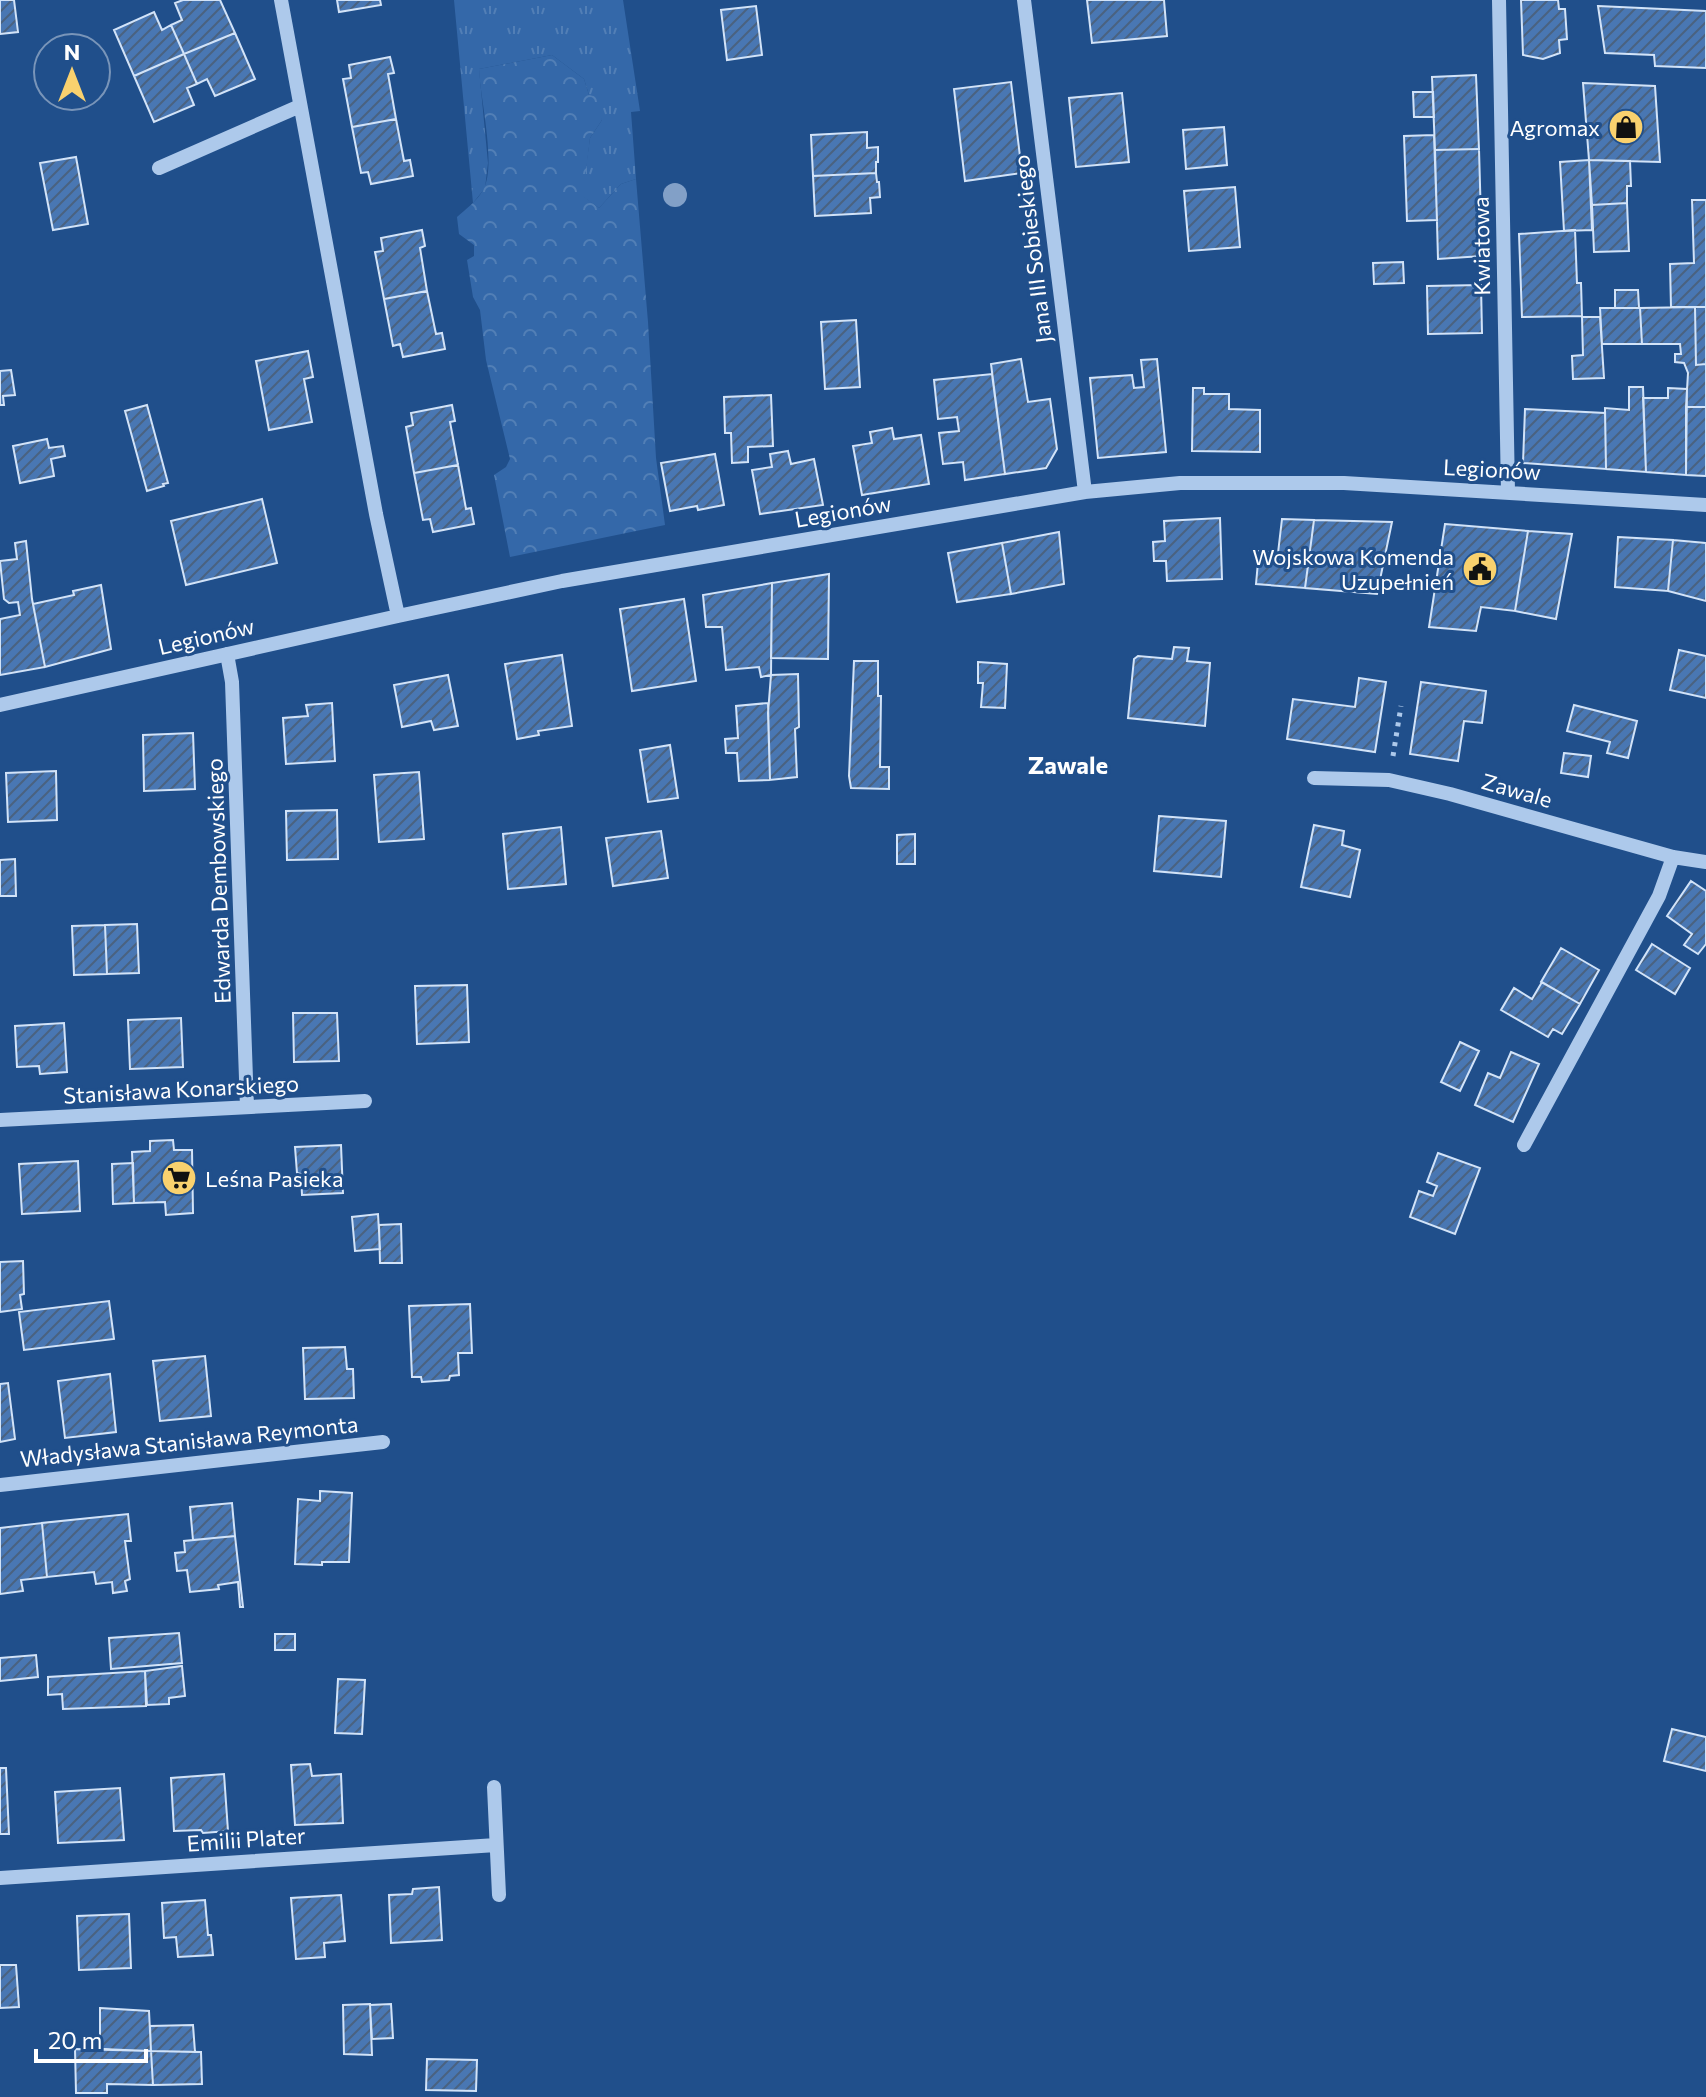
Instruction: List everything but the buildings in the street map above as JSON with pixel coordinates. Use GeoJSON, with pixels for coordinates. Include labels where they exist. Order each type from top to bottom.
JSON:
{"type":"FeatureCollection","features":[{"type":"Feature","properties":{"kind":"street"},"geometry":{"type":"LineString","coordinates":[[281,0],[398,616]]}},
{"type":"Feature","properties":{"kind":"street","name":"Jana III Sobieskiego"},"geometry":{"type":"LineString","coordinates":[[1024,0],[1085,492]]}},
{"type":"Feature","properties":{"kind":"street","name":"Kwiatowa"},"geometry":{"type":"LineString","coordinates":[[1499,0],[1508,492]]}},
{"type":"Feature","properties":{"kind":"street"},"geometry":{"type":"LineString","coordinates":[[159,168],[300,106]]}},
{"type":"Feature","properties":{"kind":"street","name":"Legionów"},"geometry":{"type":"LineString","coordinates":[[0,705],[577,579],[1085,492],[1180,483],[1344,483],[1706,505]]}},
{"type":"Feature","properties":{"kind":"street","name":"Edwarda Dembowskiego"},"geometry":{"type":"LineString","coordinates":[[227,654],[233,698],[247,1107]]}},
{"type":"Feature","properties":{"kind":"street","name":"Zawale"},"geometry":{"type":"LineString","coordinates":[[1314,778],[1389,780],[1465,798],[1673,857],[1706,862]]}},
{"type":"Feature","properties":{"kind":"street"},"geometry":{"type":"LineString","coordinates":[[1524,1145],[1659,896],[1673,857]]}},
{"type":"Feature","properties":{"kind":"street","name":"Stanisława Konarskiego"},"geometry":{"type":"LineString","coordinates":[[0,1120],[365,1101]]}},
{"type":"Feature","properties":{"kind":"street","name":"Władysława Stanisława Reymonta"},"geometry":{"type":"LineString","coordinates":[[0,1485],[383,1442]]}},
{"type":"Feature","properties":{"kind":"street"},"geometry":{"type":"LineString","coordinates":[[494,1787],[499,1895]]}},
{"type":"Feature","properties":{"kind":"street","name":"Emilii Plater"},"geometry":{"type":"LineString","coordinates":[[0,1878],[496,1845]]}},
{"type":"Feature","properties":{"kind":"path"},"geometry":{"type":"LineString","coordinates":[[1393,756],[1401,706]]}},
{"type":"Feature","properties":{"kind":"green space"},"geometry":{"type":"Polygon","coordinates":[[[454,0],[623,0],[640,111],[631,112],[636,179],[621,184],[599,208],[582,196],[590,138],[602,120],[584,79],[552,55],[479,69],[488,163],[485,188],[473,203],[454,0]]]}},
{"type":"Feature","properties":{"kind":"green space"},"geometry":{"type":"Polygon","coordinates":[[[552,55],[584,79],[589,95],[600,97],[602,120],[590,138],[583,196],[599,208],[621,184],[636,179],[656,458],[665,525],[510,557],[494,475],[506,467],[510,459],[486,360],[480,310],[473,297],[467,260],[474,256],[474,245],[459,234],[457,217],[478,198],[487,179],[488,149],[479,69],[552,55]]]}},
{"type":"Feature","properties":{"kind":"place","name":"Agromax"},"geometry":{"type":"Point","coordinates":[1626,127]}},
{"type":"Feature","properties":{"kind":"place","name":"Wojskowa Komenda Uzupełnień"},"geometry":{"type":"Point","coordinates":[1480,569]}},
{"type":"Feature","properties":{"kind":"place","name":"Leśna Pasieka"},"geometry":{"type":"Point","coordinates":[179,1178]}},
{"type":"Feature","properties":{"kind":"district","name":"Zawale"},"geometry":{"type":"Point","coordinates":[1068,764]}}]}
